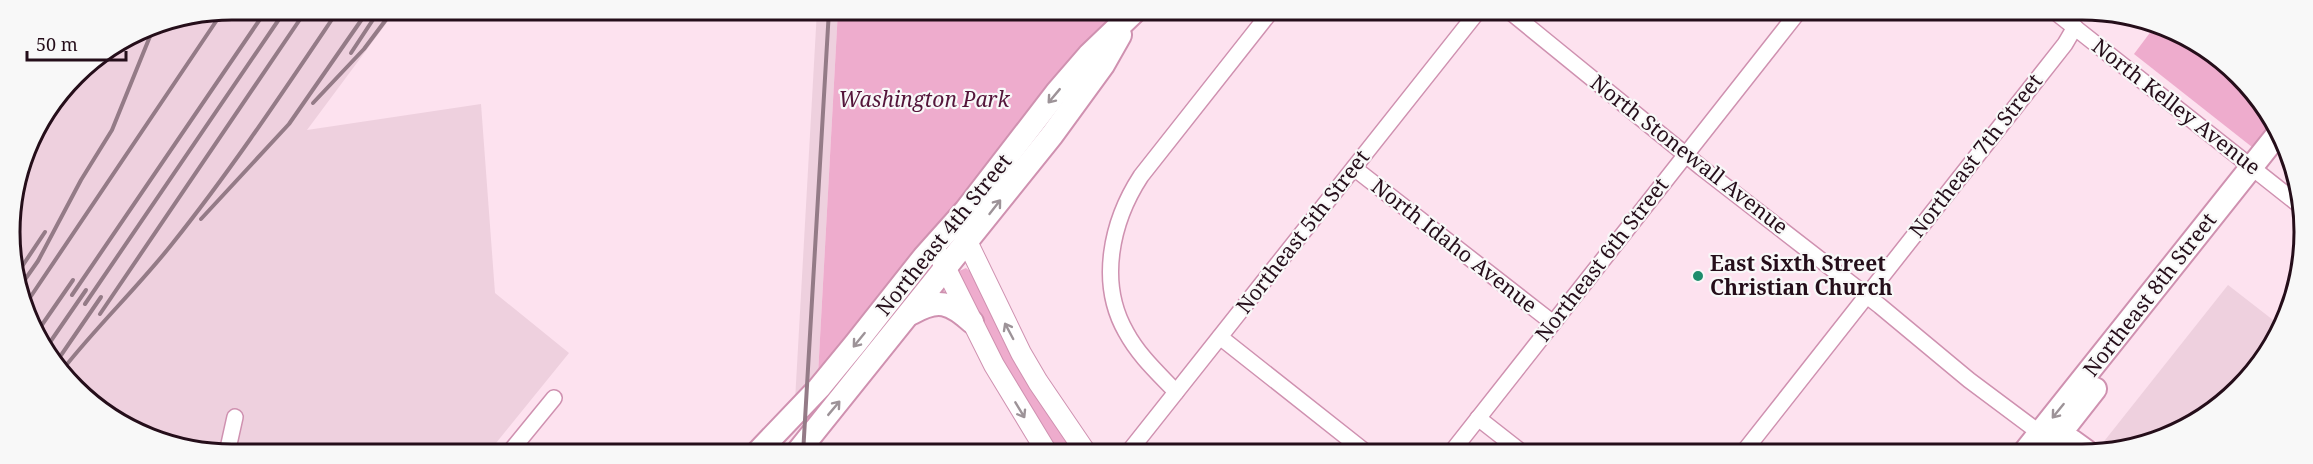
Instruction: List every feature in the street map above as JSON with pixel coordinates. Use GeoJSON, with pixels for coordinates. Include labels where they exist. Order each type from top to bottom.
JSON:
{"type":"FeatureCollection","features":[{"type":"Feature","properties":{"kind":"main road","name":"Northeast 4th Street"},"geometry":{"type":"LineString","coordinates":[[766,444],[819,388],[934,245],[957,221],[1057,92],[1089,55],[1126,20]]}},
{"type":"Feature","properties":{"kind":"main road","name":"Northeast 4th Street"},"geometry":{"type":"LineString","coordinates":[[804,444],[1052,135],[1103,65],[1129,20]]}},
{"type":"Feature","properties":{"kind":"main road","name":"Northeast 8th Street"},"geometry":{"type":"LineString","coordinates":[[2051,444],[2257,171],[2273,142]]}},
{"type":"Feature","properties":{"kind":"main road","name":"Northeast 8th Street"},"geometry":{"type":"LineString","coordinates":[[2257,171],[2278,153]]}},
{"type":"Feature","properties":{"kind":"main road"},"geometry":{"type":"LineString","coordinates":[[910,314],[924,306],[937,303],[960,311],[972,322]]}},
{"type":"Feature","properties":{"kind":"main road","name":"North Stonewall Avenue"},"geometry":{"type":"LineString","coordinates":[[2056,444],[2072,441],[2076,444]]}},
{"type":"Feature","properties":{"kind":"street"},"geometry":{"type":"LineString","coordinates":[[1176,392],[1147,363],[1122,324],[1115,302],[1111,274],[1113,240],[1124,207],[1141,176],[1264,20]]}},
{"type":"Feature","properties":{"kind":"street","name":"Northeast 5th Street"},"geometry":{"type":"LineString","coordinates":[[1135,444],[1471,20]]}},
{"type":"Feature","properties":{"kind":"street","name":"North Stonewall Avenue"},"geometry":{"type":"LineString","coordinates":[[1520,20],[1686,154],[1867,295],[2049,444]]}},
{"type":"Feature","properties":{"kind":"street","name":"Northeast 6th Street"},"geometry":{"type":"LineString","coordinates":[[1458,444],[1791,20]]}},
{"type":"Feature","properties":{"kind":"street","name":"North Kelley Avenue"},"geometry":{"type":"LineString","coordinates":[[2066,20],[2291,198]]}},
{"type":"Feature","properties":{"kind":"street","name":"Northeast 7th Street"},"geometry":{"type":"LineString","coordinates":[[1750,444],[2065,44],[2075,27]]}},
{"type":"Feature","properties":{"kind":"street","name":"North Idaho Avenue"},"geometry":{"type":"LineString","coordinates":[[1354,168],[1553,323]]}},
{"type":"Feature","properties":{"kind":"street"},"geometry":{"type":"LineString","coordinates":[[957,221],[1021,352],[1038,382],[1080,444]]}},
{"type":"Feature","properties":{"kind":"street"},"geometry":{"type":"LineString","coordinates":[[934,245],[1018,408],[1041,444]]}},
{"type":"Feature","properties":{"kind":"street"},"geometry":{"type":"LineString","coordinates":[[1220,337],[1355,444]]}},
{"type":"Feature","properties":{"kind":"street"},"geometry":{"type":"LineString","coordinates":[[516,444],[554,398]]}},
{"type":"Feature","properties":{"kind":"street"},"geometry":{"type":"LineString","coordinates":[[229,444],[235,417]]}},
{"type":"Feature","properties":{"kind":"street"},"geometry":{"type":"LineString","coordinates":[[1478,418],[1511,444]]}},
{"type":"Feature","properties":{"kind":"shaded area"},"geometry":{"type":"Polygon","coordinates":[[[389,20],[307,130],[481,104],[495,293],[569,353],[495,444],[218,444],[204,443],[164,433],[138,423],[114,409],[92,392],[63,361],[41,326],[27,287],[20,246],[21,204],[31,164],[41,138],[55,114],[72,92],[103,63],[138,41],[177,27],[204,21],[389,20]]]}},
{"type":"Feature","properties":{"kind":"shaded area"},"geometry":{"type":"Polygon","coordinates":[[[816,20],[837,20],[818,375],[795,401],[816,20]]]}},
{"type":"Feature","properties":{"kind":"shaded area"},"geometry":{"type":"Polygon","coordinates":[[[2228,285],[2274,321],[2258,350],[2241,372],[2199,409],[2175,423],[2149,433],[2102,443],[2228,285]]]}},
{"type":"Feature","properties":{"kind":"green space","name":"Washington Park"},"geometry":{"type":"Polygon","coordinates":[[[837,20],[1108,20],[1019,125],[848,341],[818,375],[837,20]]]}},
{"type":"Feature","properties":{"kind":"green space"},"geometry":{"type":"Polygon","coordinates":[[[2151,32],[2175,41],[2199,55],[2221,72],[2250,103],[2269,133],[2252,147],[2134,54],[2151,32]]]}},
{"type":"Feature","properties":{"kind":"green space"},"geometry":{"type":"Polygon","coordinates":[[[966,268],[972,273],[1007,348],[1027,380],[1075,444],[1047,444],[956,276],[959,271],[966,268]]]}},
{"type":"Feature","properties":{"kind":"railway"},"geometry":{"type":"LineString","coordinates":[[30,297],[217,20]]}},
{"type":"Feature","properties":{"kind":"railway"},"geometry":{"type":"LineString","coordinates":[[72,295],[260,20]]}},
{"type":"Feature","properties":{"kind":"railway"},"geometry":{"type":"LineString","coordinates":[[85,304],[279,20]]}},
{"type":"Feature","properties":{"kind":"railway"},"geometry":{"type":"LineString","coordinates":[[100,314],[300,20]]}},
{"type":"Feature","properties":{"kind":"railway"},"geometry":{"type":"LineString","coordinates":[[66,365],[159,260],[194,216],[258,128],[332,20]]}},
{"type":"Feature","properties":{"kind":"railway"},"geometry":{"type":"LineString","coordinates":[[201,219],[289,124],[361,20]]}},
{"type":"Feature","properties":{"kind":"railway"},"geometry":{"type":"LineString","coordinates":[[351,53],[373,20]]}},
{"type":"Feature","properties":{"kind":"railway"},"geometry":{"type":"LineString","coordinates":[[313,103],[364,49],[386,20]]}},
{"type":"Feature","properties":{"kind":"railway"},"geometry":{"type":"LineString","coordinates":[[804,444],[828,20]]}},
{"type":"Feature","properties":{"kind":"railway"},"geometry":{"type":"LineString","coordinates":[[25,279],[38,261],[81,180],[112,130],[150,36]]}},
{"type":"Feature","properties":{"kind":"railway"},"geometry":{"type":"LineString","coordinates":[[22,266],[45,232]]}},
{"type":"Feature","properties":{"kind":"railway"},"geometry":{"type":"LineString","coordinates":[[41,326],[73,280]]}},
{"type":"Feature","properties":{"kind":"railway"},"geometry":{"type":"LineString","coordinates":[[50,342],[86,290]]}},
{"type":"Feature","properties":{"kind":"railway"},"geometry":{"type":"LineString","coordinates":[[60,357],[101,297]]}},
{"type":"Feature","properties":{"kind":"place","name":"East Sixth Street Christian Church"},"geometry":{"type":"Point","coordinates":[1698,276]}}]}
